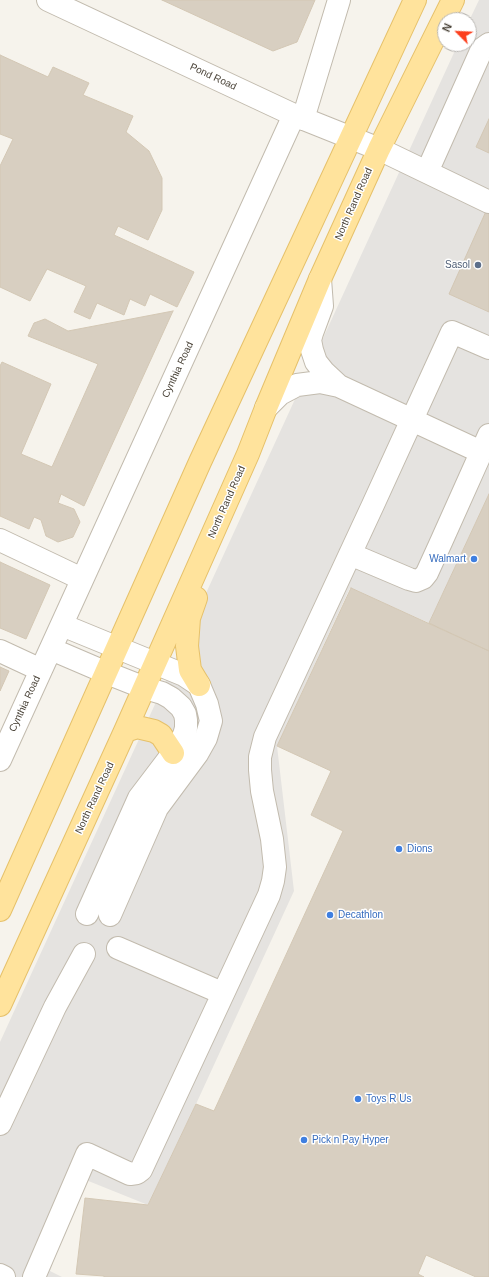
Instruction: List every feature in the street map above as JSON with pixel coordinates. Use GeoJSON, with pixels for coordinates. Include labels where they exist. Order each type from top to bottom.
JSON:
{"type":"FeatureCollection","features":[{"type":"Feature","properties":{"kind":"main road"},"geometry":{"type":"LineString","coordinates":[[0,910],[200,462],[415,0]]}},
{"type":"Feature","properties":{"kind":"main road","name":"North Rand Road"},"geometry":{"type":"LineString","coordinates":[[0,1005],[156,664],[248,454],[320,279],[379,149],[455,2]]}},
{"type":"Feature","properties":{"kind":"main road"},"geometry":{"type":"LineString","coordinates":[[199,685],[190,670],[187,646],[189,618],[221,514]]}},
{"type":"Feature","properties":{"kind":"main road"},"geometry":{"type":"LineString","coordinates":[[125,731],[137,726],[154,731],[161,735],[173,753]]}},
{"type":"Feature","properties":{"kind":"street","name":"Pond Road"},"geometry":{"type":"LineString","coordinates":[[48,0],[298,117],[379,149],[489,202]]}},
{"type":"Feature","properties":{"kind":"street","name":"Cynthia Road"},"geometry":{"type":"LineString","coordinates":[[0,760],[82,579],[298,117],[339,0]]}},
{"type":"Feature","properties":{"kind":"street"},"geometry":{"type":"LineString","coordinates":[[427,172],[482,49],[489,44]]}},
{"type":"Feature","properties":{"kind":"street"},"geometry":{"type":"LineString","coordinates":[[320,279],[322,306],[310,340],[316,362],[339,386]]}},
{"type":"Feature","properties":{"kind":"street"},"geometry":{"type":"LineString","coordinates":[[34,1277],[87,1154],[130,1174],[134,1174],[140,1170],[268,895],[273,881],[275,867],[272,839],[262,791],[260,770],[260,757],[265,737],[452,332],[489,348]]}},
{"type":"Feature","properties":{"kind":"street"},"geometry":{"type":"LineString","coordinates":[[266,408],[280,394],[297,385],[320,382],[339,386],[411,420],[485,443],[442,540],[423,578],[416,581],[409,579],[350,554]]}},
{"type":"Feature","properties":{"kind":"street"},"geometry":{"type":"LineString","coordinates":[[0,540],[82,579]]}},
{"type":"Feature","properties":{"kind":"street"},"geometry":{"type":"LineString","coordinates":[[62,624],[184,675],[199,685],[207,704],[211,721],[206,738],[197,754],[157,808],[110,915]]}},
{"type":"Feature","properties":{"kind":"street"},"geometry":{"type":"LineString","coordinates":[[51,648],[144,688],[162,693],[171,698],[185,714],[186,728],[184,735],[173,753],[139,798],[88,914]]}},
{"type":"Feature","properties":{"kind":"street"},"geometry":{"type":"LineString","coordinates":[[0,651],[41,670]]}},
{"type":"Feature","properties":{"kind":"street"},"geometry":{"type":"LineString","coordinates":[[118,948],[222,993]]}},
{"type":"Feature","properties":{"kind":"street"},"geometry":{"type":"LineString","coordinates":[[0,1124],[55,1007],[84,954]]}},
{"type":"Feature","properties":{"kind":"street"},"geometry":{"type":"LineString","coordinates":[[0,1275],[4,1277]]}},
{"type":"Feature","properties":{"kind":"shaded area"},"geometry":{"type":"Polygon","coordinates":[[[479,0],[489,0],[489,494],[429,623],[350,588],[277,746],[294,891],[148,1205],[81,1178],[50,1271],[62,1277],[0,1277],[0,1042],[454,52],[477,52],[477,12],[473,12],[479,0]]]}},
{"type":"Feature","properties":{"kind":"building"},"geometry":{"type":"Polygon","coordinates":[[[162,0],[315,0],[297,42],[273,51],[162,0]]]}},
{"type":"Feature","properties":{"kind":"building"},"geometry":{"type":"Polygon","coordinates":[[[0,55],[48,77],[53,67],[89,83],[83,95],[133,116],[126,132],[149,151],[162,178],[162,210],[148,240],[118,226],[114,235],[194,272],[177,307],[150,294],[145,306],[130,299],[124,315],[97,303],[90,319],[74,312],[86,286],[47,269],[30,301],[0,287],[0,166],[13,139],[0,134],[0,55]]]}},
{"type":"Feature","properties":{"kind":"building"},"geometry":{"type":"Polygon","coordinates":[[[489,119],[489,153],[476,147],[489,119]]]}},
{"type":"Feature","properties":{"kind":"building"},"geometry":{"type":"Polygon","coordinates":[[[487,209],[489,210],[489,312],[449,294],[487,209]]]}},
{"type":"Feature","properties":{"kind":"building"},"geometry":{"type":"Polygon","coordinates":[[[173,311],[84,506],[61,494],[58,503],[74,509],[80,522],[73,537],[58,542],[46,536],[41,520],[34,517],[29,529],[0,516],[0,366],[2,362],[51,384],[21,454],[52,467],[98,364],[28,336],[34,323],[45,319],[68,331],[173,311]]]}},
{"type":"Feature","properties":{"kind":"building","name":"Walmart"},"geometry":{"type":"Polygon","coordinates":[[[489,494],[489,651],[429,623],[489,494]]]}},
{"type":"Feature","properties":{"kind":"building"},"geometry":{"type":"Polygon","coordinates":[[[0,562],[50,585],[26,639],[0,628],[0,562]]]}},
{"type":"Feature","properties":{"kind":"building"},"geometry":{"type":"Polygon","coordinates":[[[351,588],[489,651],[489,1277],[476,1277],[426,1255],[418,1274],[424,1277],[104,1277],[76,1274],[85,1198],[148,1205],[196,1104],[214,1111],[343,831],[311,815],[331,771],[277,746],[351,588]]]}},
{"type":"Feature","properties":{"kind":"building"},"geometry":{"type":"Polygon","coordinates":[[[0,667],[9,671],[0,691],[0,667]]]}},
{"type":"Feature","properties":{"kind":"place","name":"Sasol"},"geometry":{"type":"Point","coordinates":[478,265]}},
{"type":"Feature","properties":{"kind":"place","name":"Walmart"},"geometry":{"type":"Point","coordinates":[474,559]}},
{"type":"Feature","properties":{"kind":"place","name":"Dions"},"geometry":{"type":"Point","coordinates":[399,849]}},
{"type":"Feature","properties":{"kind":"place","name":"Decathlon"},"geometry":{"type":"Point","coordinates":[330,915]}},
{"type":"Feature","properties":{"kind":"place","name":"Toys R Us"},"geometry":{"type":"Point","coordinates":[358,1099]}},
{"type":"Feature","properties":{"kind":"place","name":"Pick n Pay Hyper"},"geometry":{"type":"Point","coordinates":[304,1140]}}]}
